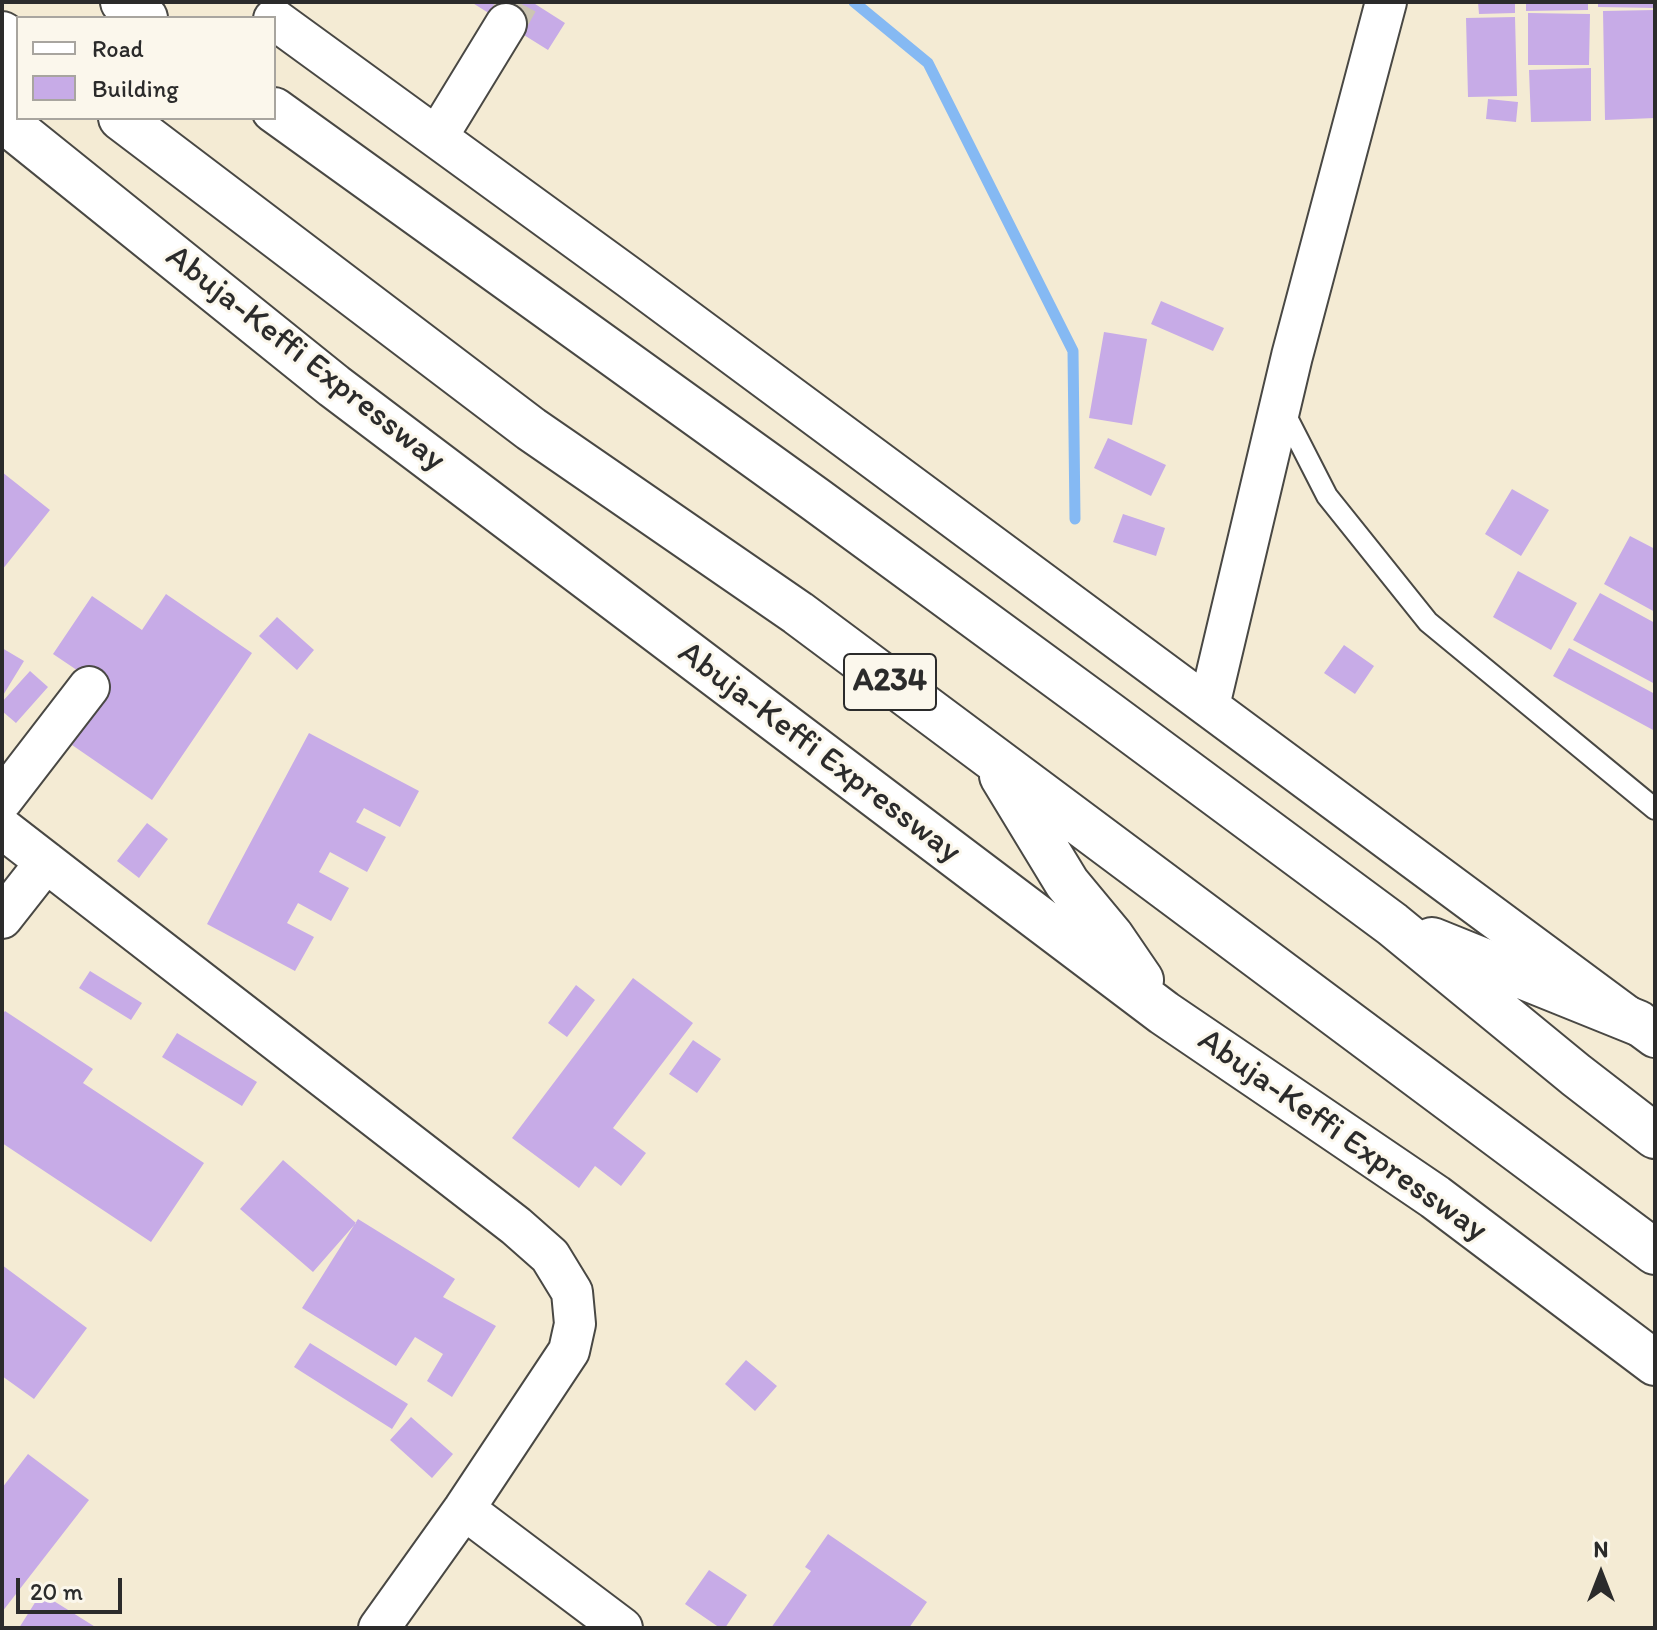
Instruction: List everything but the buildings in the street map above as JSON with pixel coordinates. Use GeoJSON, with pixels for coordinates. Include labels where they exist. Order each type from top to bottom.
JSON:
{"type":"FeatureCollection","features":[{"type":"Feature","properties":{"kind":"highway"},"geometry":{"type":"LineString","coordinates":[[123,2],[142,16]]}},
{"type":"Feature","properties":{"kind":"highway"},"geometry":{"type":"LineString","coordinates":[[276,111],[828,508],[1392,924],[1655,1136]]}},
{"type":"Feature","properties":{"kind":"highway","name":"Abuja-Keffi Expressway"},"geometry":{"type":"LineString","coordinates":[[2,119],[334,386],[1164,1013],[1435,1197],[1655,1363]]}},
{"type":"Feature","properties":{"kind":"highway","name":"A234"},"geometry":{"type":"LineString","coordinates":[[124,120],[531,429],[798,613],[1655,1252]]}},
{"type":"Feature","properties":{"kind":"highway"},"geometry":{"type":"LineString","coordinates":[[990,757],[1067,883],[1111,936],[1164,1013]]}},
{"type":"Feature","properties":{"kind":"highway"},"geometry":{"type":"LineString","coordinates":[[1392,924],[1646,1030]]}},
{"type":"Feature","properties":{"kind":"street"},"geometry":{"type":"LineString","coordinates":[[251,2],[271,16]]}},
{"type":"Feature","properties":{"kind":"street"},"geometry":{"type":"LineString","coordinates":[[1209,706],[1280,403],[1386,2]]}},
{"type":"Feature","properties":{"kind":"street"},"geometry":{"type":"LineString","coordinates":[[276,19],[1646,1030]]}},
{"type":"Feature","properties":{"kind":"street"},"geometry":{"type":"LineString","coordinates":[[437,137],[506,24]]}},
{"type":"Feature","properties":{"kind":"street"},"geometry":{"type":"LineString","coordinates":[[2,800],[89,687]]}},
{"type":"Feature","properties":{"kind":"street"},"geometry":{"type":"LineString","coordinates":[[2,828],[516,1226],[550,1256],[572,1292],[575,1324],[569,1351],[464,1509],[379,1628]]}},
{"type":"Feature","properties":{"kind":"street"},"geometry":{"type":"LineString","coordinates":[[2,918],[46,862]]}},
{"type":"Feature","properties":{"kind":"street"},"geometry":{"type":"LineString","coordinates":[[464,1509],[622,1628]]}},
{"type":"Feature","properties":{"kind":"lane"},"geometry":{"type":"LineString","coordinates":[[1280,403],[1327,496],[1428,622],[1655,809]]}},
{"type":"Feature","properties":{"kind":"waterway"},"geometry":{"type":"LineString","coordinates":[[854,2],[928,63],[1073,351],[1075,519]]}},
{"type":"Feature","properties":{"kind":"tunnel"},"geometry":{"type":"LineString","coordinates":[[506,24],[518,2]]}}]}
